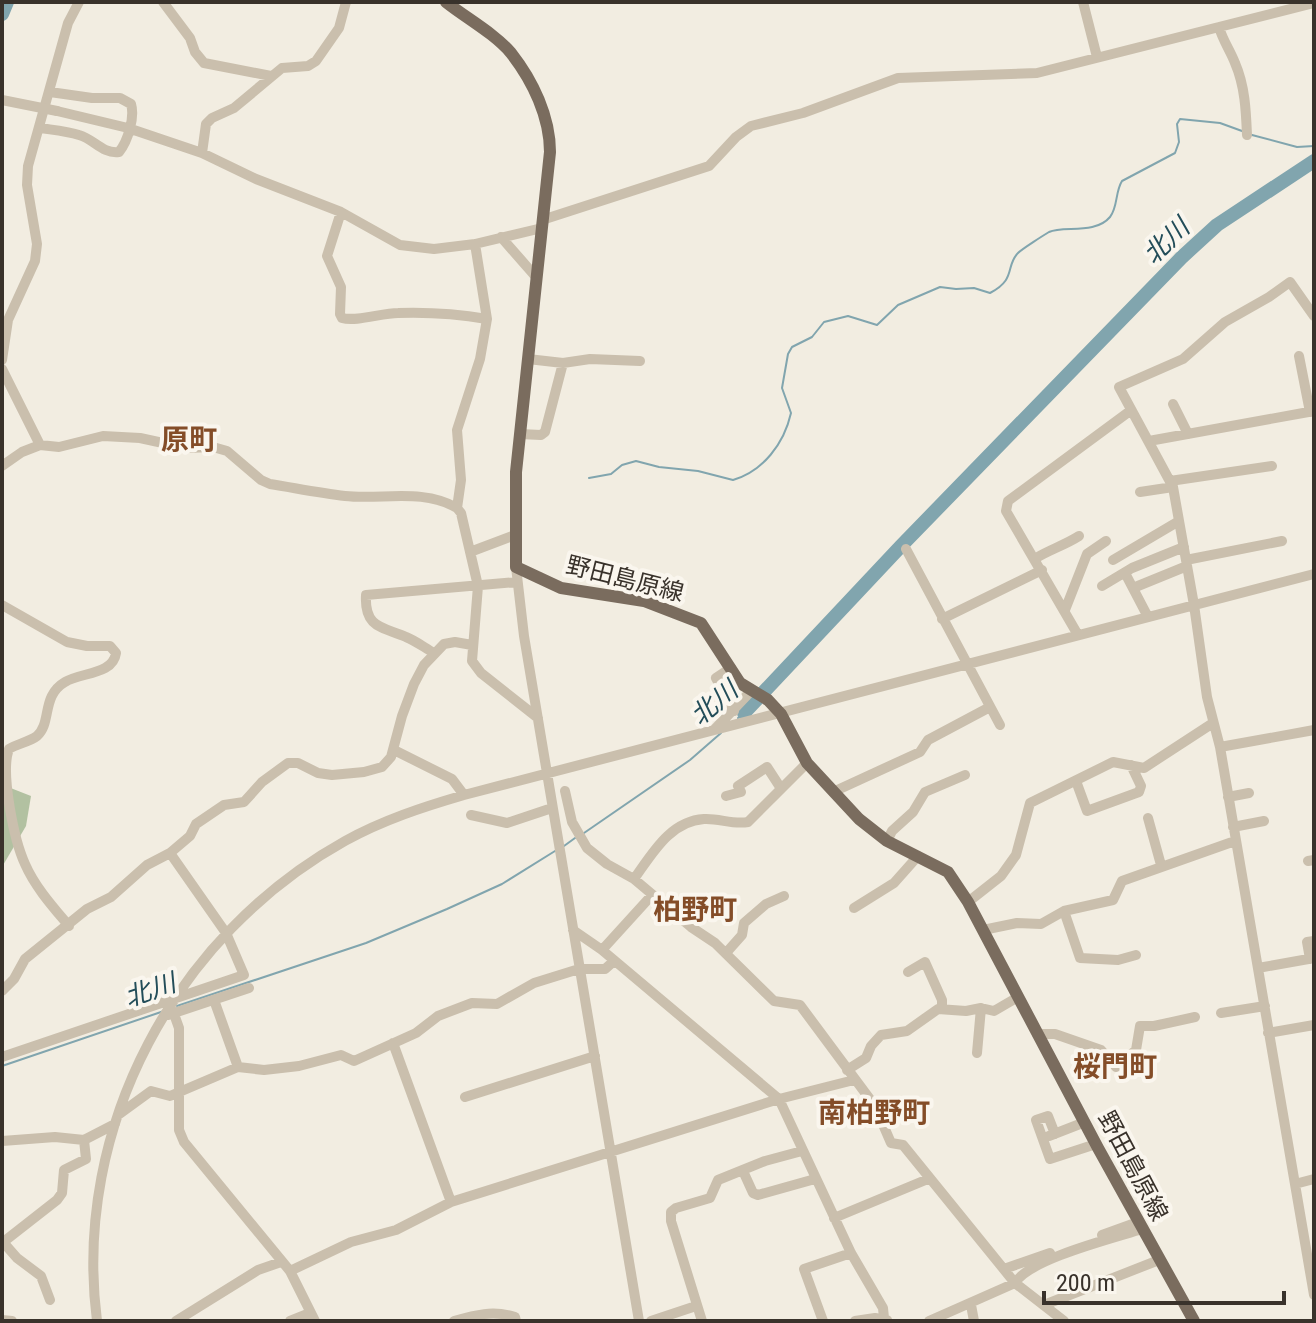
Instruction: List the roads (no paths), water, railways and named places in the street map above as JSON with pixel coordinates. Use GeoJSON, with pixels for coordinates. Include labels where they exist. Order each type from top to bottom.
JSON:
{"type":"FeatureCollection","features":[{"type":"Feature","properties":{"kind":"main road"},"geometry":{"type":"LineString","coordinates":[[446,2],[510,52],[542,106],[549,132],[550,152],[520,434],[516,567]]}},
{"type":"Feature","properties":{"kind":"main road","name":"野田島原線"},"geometry":{"type":"LineString","coordinates":[[516,567],[561,588],[644,601],[696,620],[706,627],[740,683],[781,714],[807,763],[859,819],[887,841],[948,872],[968,902],[1140,1226],[1194,1321]]}},
{"type":"Feature","properties":{"kind":"street"},"geometry":{"type":"LineString","coordinates":[[2,360],[8,320],[35,261],[35,226],[27,185],[28,166],[68,23],[79,2]]}},
{"type":"Feature","properties":{"kind":"street"},"geometry":{"type":"LineString","coordinates":[[163,2],[204,63],[271,76]]}},
{"type":"Feature","properties":{"kind":"street"},"geometry":{"type":"LineString","coordinates":[[202,153],[209,121],[234,108],[282,68],[308,66],[316,61],[339,28],[346,2]]}},
{"type":"Feature","properties":{"kind":"street"},"geometry":{"type":"LineString","coordinates":[[1083,2],[1097,57]]}},
{"type":"Feature","properties":{"kind":"street"},"geometry":{"type":"LineString","coordinates":[[2,100],[128,128],[202,153],[256,179],[341,212],[392,242],[410,248],[434,249],[501,237],[709,166],[751,126],[803,113],[898,78],[1025,74],[1314,3]]}},
{"type":"Feature","properties":{"kind":"street"},"geometry":{"type":"LineString","coordinates":[[1219,27],[1222,40],[1235,62],[1245,97],[1247,132]]}},
{"type":"Feature","properties":{"kind":"street"},"geometry":{"type":"LineString","coordinates":[[40,128],[82,136],[115,153],[123,148],[133,107],[125,99],[50,92]]}},
{"type":"Feature","properties":{"kind":"street"},"geometry":{"type":"LineString","coordinates":[[341,212],[327,256],[341,287],[342,318],[347,320],[396,313],[487,319]]}},
{"type":"Feature","properties":{"kind":"street"},"geometry":{"type":"LineString","coordinates":[[501,237],[536,277]]}},
{"type":"Feature","properties":{"kind":"street"},"geometry":{"type":"LineString","coordinates":[[457,508],[461,480],[457,430],[480,359],[487,319],[475,244]]}},
{"type":"Feature","properties":{"kind":"street"},"geometry":{"type":"LineString","coordinates":[[1314,316],[1310,302],[1290,282],[1225,322],[1183,359],[1119,387],[1171,484],[1179,521],[1314,1295]]}},
{"type":"Feature","properties":{"kind":"street"},"geometry":{"type":"LineString","coordinates":[[1149,441],[1312,412],[1299,356]]}},
{"type":"Feature","properties":{"kind":"street"},"geometry":{"type":"LineString","coordinates":[[528,359],[563,363],[590,359],[640,361]]}},
{"type":"Feature","properties":{"kind":"street"},"geometry":{"type":"LineString","coordinates":[[520,434],[541,435],[545,432],[563,363]]}},
{"type":"Feature","properties":{"kind":"street"},"geometry":{"type":"LineString","coordinates":[[2,369],[40,445]]}},
{"type":"Feature","properties":{"kind":"street"},"geometry":{"type":"LineString","coordinates":[[1173,404],[1188,434]]}},
{"type":"Feature","properties":{"kind":"street"},"geometry":{"type":"LineString","coordinates":[[1078,635],[1006,511],[1008,501],[1130,411]]}},
{"type":"Feature","properties":{"kind":"street"},"geometry":{"type":"LineString","coordinates":[[2,466],[22,452],[40,445],[59,447],[103,436],[140,438],[186,448],[220,448],[270,484],[348,496],[401,495],[438,501],[457,508],[461,513],[478,586],[472,661],[481,673],[538,718]]}},
{"type":"Feature","properties":{"kind":"street"},"geometry":{"type":"LineString","coordinates":[[1140,492],[1272,466]]}},
{"type":"Feature","properties":{"kind":"street"},"geometry":{"type":"LineString","coordinates":[[1113,560],[1179,521]]}},
{"type":"Feature","properties":{"kind":"street"},"geometry":{"type":"LineString","coordinates":[[470,552],[515,535]]}},
{"type":"Feature","properties":{"kind":"street"},"geometry":{"type":"LineString","coordinates":[[1036,558],[1058,544],[1066,544],[1079,536]]}},
{"type":"Feature","properties":{"kind":"street"},"geometry":{"type":"LineString","coordinates":[[1065,610],[1087,554],[1106,541]]}},
{"type":"Feature","properties":{"kind":"street"},"geometry":{"type":"LineString","coordinates":[[1133,588],[1186,563],[1282,541]]}},
{"type":"Feature","properties":{"kind":"street"},"geometry":{"type":"LineString","coordinates":[[1102,586],[1184,547]]}},
{"type":"Feature","properties":{"kind":"street"},"geometry":{"type":"LineString","coordinates":[[906,549],[1000,725]]}},
{"type":"Feature","properties":{"kind":"street"},"geometry":{"type":"LineString","coordinates":[[516,567],[552,808],[639,1321]]}},
{"type":"Feature","properties":{"kind":"street"},"geometry":{"type":"LineString","coordinates":[[942,619],[1042,570]]}},
{"type":"Feature","properties":{"kind":"street"},"geometry":{"type":"LineString","coordinates":[[1125,573],[1148,617]]}},
{"type":"Feature","properties":{"kind":"street"},"geometry":{"type":"LineString","coordinates":[[97,1321],[94,1233],[106,1153],[143,1051],[173,1000],[226,933],[274,889],[344,842],[390,820],[464,795],[1314,574]]}},
{"type":"Feature","properties":{"kind":"street"},"geometry":{"type":"LineString","coordinates":[[434,653],[408,638],[381,629],[368,611],[366,595],[517,582]]}},
{"type":"Feature","properties":{"kind":"street"},"geometry":{"type":"LineString","coordinates":[[2,605],[67,642],[110,646],[116,653],[114,663],[109,667],[74,678],[58,687],[48,703],[43,729],[38,735],[4,753],[2,773],[10,820],[25,865],[69,926]]}},
{"type":"Feature","properties":{"kind":"street"},"geometry":{"type":"LineString","coordinates":[[2,991],[14,979],[25,959],[87,909],[111,897],[147,865],[170,853],[190,836],[196,824],[224,805],[244,802],[262,782],[288,763],[305,765],[325,774],[364,772],[382,767],[394,750],[414,684],[434,653],[449,642],[472,645]]}},
{"type":"Feature","properties":{"kind":"street"},"geometry":{"type":"LineString","coordinates":[[731,668],[716,678],[734,711]]}},
{"type":"Feature","properties":{"kind":"street"},"geometry":{"type":"LineString","coordinates":[[714,732],[756,694]]}},
{"type":"Feature","properties":{"kind":"street"},"geometry":{"type":"LineString","coordinates":[[833,792],[920,752],[928,740],[990,707]]}},
{"type":"Feature","properties":{"kind":"street"},"geometry":{"type":"LineString","coordinates":[[968,902],[1001,876],[1016,855],[1030,803],[1113,762],[1144,768],[1213,723]]}},
{"type":"Feature","properties":{"kind":"street"},"geometry":{"type":"LineString","coordinates":[[1220,747],[1314,730]]}},
{"type":"Feature","properties":{"kind":"street"},"geometry":{"type":"LineString","coordinates":[[394,750],[452,779],[464,795]]}},
{"type":"Feature","properties":{"kind":"street"},"geometry":{"type":"LineString","coordinates":[[634,879],[669,833],[701,819],[748,822],[807,763]]}},
{"type":"Feature","properties":{"kind":"street"},"geometry":{"type":"LineString","coordinates":[[1076,781],[1087,811],[1139,792],[1141,786],[1131,765]]}},
{"type":"Feature","properties":{"kind":"street"},"geometry":{"type":"LineString","coordinates":[[726,796],[741,792],[738,786],[767,767],[780,787]]}},
{"type":"Feature","properties":{"kind":"street"},"geometry":{"type":"LineString","coordinates":[[887,841],[892,831],[913,812],[925,792],[965,775]]}},
{"type":"Feature","properties":{"kind":"street"},"geometry":{"type":"LineString","coordinates":[[565,791],[576,830],[587,848],[634,879],[726,953],[774,1001],[800,1005],[875,1106],[891,1143],[903,1145],[1015,1283],[1064,1321]]}},
{"type":"Feature","properties":{"kind":"street"},"geometry":{"type":"LineString","coordinates":[[1228,797],[1249,793]]}},
{"type":"Feature","properties":{"kind":"street"},"geometry":{"type":"LineString","coordinates":[[471,815],[507,823],[552,808]]}},
{"type":"Feature","properties":{"kind":"street"},"geometry":{"type":"LineString","coordinates":[[1148,818],[1161,865]]}},
{"type":"Feature","properties":{"kind":"street"},"geometry":{"type":"LineString","coordinates":[[1233,827],[1264,821]]}},
{"type":"Feature","properties":{"kind":"street"},"geometry":{"type":"LineString","coordinates":[[557,833],[576,830]]}},
{"type":"Feature","properties":{"kind":"street"},"geometry":{"type":"LineString","coordinates":[[983,930],[1017,923],[1041,924],[1064,911],[1113,900],[1122,881],[1235,841]]}},
{"type":"Feature","properties":{"kind":"street"},"geometry":{"type":"LineString","coordinates":[[2,1056],[244,975],[226,933],[170,853]]}},
{"type":"Feature","properties":{"kind":"street"},"geometry":{"type":"LineString","coordinates":[[854,908],[894,883],[918,856]]}},
{"type":"Feature","properties":{"kind":"street"},"geometry":{"type":"LineString","coordinates":[[602,950],[652,895]]}},
{"type":"Feature","properties":{"kind":"street"},"geometry":{"type":"LineString","coordinates":[[726,953],[742,935],[744,923],[766,904],[784,896]]}},
{"type":"Feature","properties":{"kind":"street"},"geometry":{"type":"LineString","coordinates":[[1064,911],[1080,958],[1118,960],[1136,955]]}},
{"type":"Feature","properties":{"kind":"street"},"geometry":{"type":"LineString","coordinates":[[573,930],[602,950],[779,1099],[851,1253],[887,1320],[855,1321]]}},
{"type":"Feature","properties":{"kind":"street"},"geometry":{"type":"LineString","coordinates":[[1258,968],[1312,959],[1307,942],[1314,941]]}},
{"type":"Feature","properties":{"kind":"street"},"geometry":{"type":"LineString","coordinates":[[2,1141],[55,1137],[84,1140],[151,1091],[170,1096],[238,1067],[264,1070],[299,1066],[341,1055],[354,1061],[416,1033],[438,1016],[472,1003],[497,1004],[534,983],[579,969],[605,969],[614,961]]}},
{"type":"Feature","properties":{"kind":"street"},"geometry":{"type":"LineString","coordinates":[[908,972],[925,962],[942,1000],[942,1007]]}},
{"type":"Feature","properties":{"kind":"street"},"geometry":{"type":"LineString","coordinates":[[167,1014],[249,988]]}},
{"type":"Feature","properties":{"kind":"street"},"geometry":{"type":"LineString","coordinates":[[290,1271],[351,1242],[396,1230],[451,1202],[851,1075],[881,1035],[907,1031],[942,1007],[966,1011],[981,1008],[998,1010],[1018,997]]}},
{"type":"Feature","properties":{"kind":"street"},"geometry":{"type":"LineString","coordinates":[[214,1000],[238,1067]]}},
{"type":"Feature","properties":{"kind":"street"},"geometry":{"type":"LineString","coordinates":[[1221,1013],[1265,1006]]}},
{"type":"Feature","properties":{"kind":"street"},"geometry":{"type":"LineString","coordinates":[[977,1053],[981,1008]]}},
{"type":"Feature","properties":{"kind":"street"},"geometry":{"type":"LineString","coordinates":[[167,1014],[179,1028],[179,1130],[184,1142],[290,1271],[313,1317],[290,1321]]}},
{"type":"Feature","properties":{"kind":"street"},"geometry":{"type":"LineString","coordinates":[[1037,1034],[1055,1034],[1101,1050],[1116,1067],[1136,1050],[1140,1026],[1195,1017]]}},
{"type":"Feature","properties":{"kind":"street"},"geometry":{"type":"LineString","coordinates":[[1268,1033],[1314,1025]]}},
{"type":"Feature","properties":{"kind":"street"},"geometry":{"type":"LineString","coordinates":[[393,1043],[451,1202]]}},
{"type":"Feature","properties":{"kind":"street"},"geometry":{"type":"LineString","coordinates":[[465,1097],[595,1056]]}},
{"type":"Feature","properties":{"kind":"street"},"geometry":{"type":"LineString","coordinates":[[1055,1134],[1048,1116],[1036,1120],[1050,1159],[1096,1144]]}},
{"type":"Feature","properties":{"kind":"street"},"geometry":{"type":"LineString","coordinates":[[1043,1138],[1085,1122]]}},
{"type":"Feature","properties":{"kind":"street"},"geometry":{"type":"LineString","coordinates":[[50,1300],[38,1271],[17,1258],[3,1243],[61,1196],[64,1170],[86,1159],[84,1140]]}},
{"type":"Feature","properties":{"kind":"street"},"geometry":{"type":"LineString","coordinates":[[702,1321],[671,1221],[671,1212],[710,1198],[718,1180],[765,1161],[802,1151]]}},
{"type":"Feature","properties":{"kind":"street"},"geometry":{"type":"LineString","coordinates":[[743,1171],[753,1193],[758,1195],[815,1179]]}},
{"type":"Feature","properties":{"kind":"street"},"geometry":{"type":"LineString","coordinates":[[834,1218],[928,1179]]}},
{"type":"Feature","properties":{"kind":"street"},"geometry":{"type":"LineString","coordinates":[[1295,1184],[1314,1179]]}},
{"type":"Feature","properties":{"kind":"street"},"geometry":{"type":"LineString","coordinates":[[1004,1269],[1140,1226]]}},
{"type":"Feature","properties":{"kind":"street"},"geometry":{"type":"LineString","coordinates":[[929,1321],[1015,1283],[1020,1276],[1050,1259],[1140,1226]]}},
{"type":"Feature","properties":{"kind":"street"},"geometry":{"type":"LineString","coordinates":[[823,1321],[804,1269],[851,1253]]}},
{"type":"Feature","properties":{"kind":"street"},"geometry":{"type":"LineString","coordinates":[[1044,1305],[1159,1260]]}},
{"type":"Feature","properties":{"kind":"street"},"geometry":{"type":"LineString","coordinates":[[176,1321],[258,1270],[281,1262]]}},
{"type":"Feature","properties":{"kind":"street"},"geometry":{"type":"LineString","coordinates":[[971,1305],[974,1321]]}},
{"type":"Feature","properties":{"kind":"street"},"geometry":{"type":"LineString","coordinates":[[651,1321],[696,1306]]}},
{"type":"Feature","properties":{"kind":"street"},"geometry":{"type":"LineString","coordinates":[[454,1321],[476,1314],[501,1312],[515,1317],[516,1321]]}},
{"type":"Feature","properties":{"kind":"street"},"geometry":{"type":"LineString","coordinates":[[2,1320],[12,1321]]}},
{"type":"Feature","properties":{"kind":"waterway"},"geometry":{"type":"LineString","coordinates":[[2,14],[7,2]]}},
{"type":"Feature","properties":{"kind":"waterway"},"geometry":{"type":"LineString","coordinates":[[589,478],[611,474],[622,465],[636,461],[733,480],[744,476],[771,455],[788,424],[791,413],[782,388],[788,354],[792,347],[812,337],[824,322],[848,316],[877,325],[898,305],[940,287],[974,288],[990,293],[1004,283],[1018,253],[1049,232],[1104,223],[1114,209],[1122,181],[1175,153],[1180,119],[1220,123],[1242,131]]}},
{"type":"Feature","properties":{"kind":"waterway"},"geometry":{"type":"LineString","coordinates":[[1252,135],[1297,147],[1314,146]]}},
{"type":"Feature","properties":{"kind":"waterway","name":"北川"},"geometry":{"type":"LineString","coordinates":[[744,713],[901,546],[1181,258],[1217,225],[1314,161]]}},
{"type":"Feature","properties":{"kind":"waterway","name":"北川"},"geometry":{"type":"LineString","coordinates":[[738,718],[744,713]]}},
{"type":"Feature","properties":{"kind":"waterway","name":"北川"},"geometry":{"type":"LineString","coordinates":[[584,833],[690,760],[721,733]]}},
{"type":"Feature","properties":{"kind":"waterway","name":"北川"},"geometry":{"type":"LineString","coordinates":[[564,846],[575,838]]}},
{"type":"Feature","properties":{"kind":"waterway","name":"北川"},"geometry":{"type":"LineString","coordinates":[[177,1006],[366,943],[502,884],[555,851]]}},
{"type":"Feature","properties":{"kind":"waterway","name":"北川"},"geometry":{"type":"LineString","coordinates":[[2,1066],[164,1011]]}},
{"type":"Feature","properties":{"kind":"district","name":"原町"},"geometry":{"type":"Point","coordinates":[189,439]}},
{"type":"Feature","properties":{"kind":"district","name":"柏野町"},"geometry":{"type":"Point","coordinates":[695,909]}},
{"type":"Feature","properties":{"kind":"district","name":"桜門町"},"geometry":{"type":"Point","coordinates":[1115,1066]}},
{"type":"Feature","properties":{"kind":"district","name":"南柏野町"},"geometry":{"type":"Point","coordinates":[874,1112]}}]}
